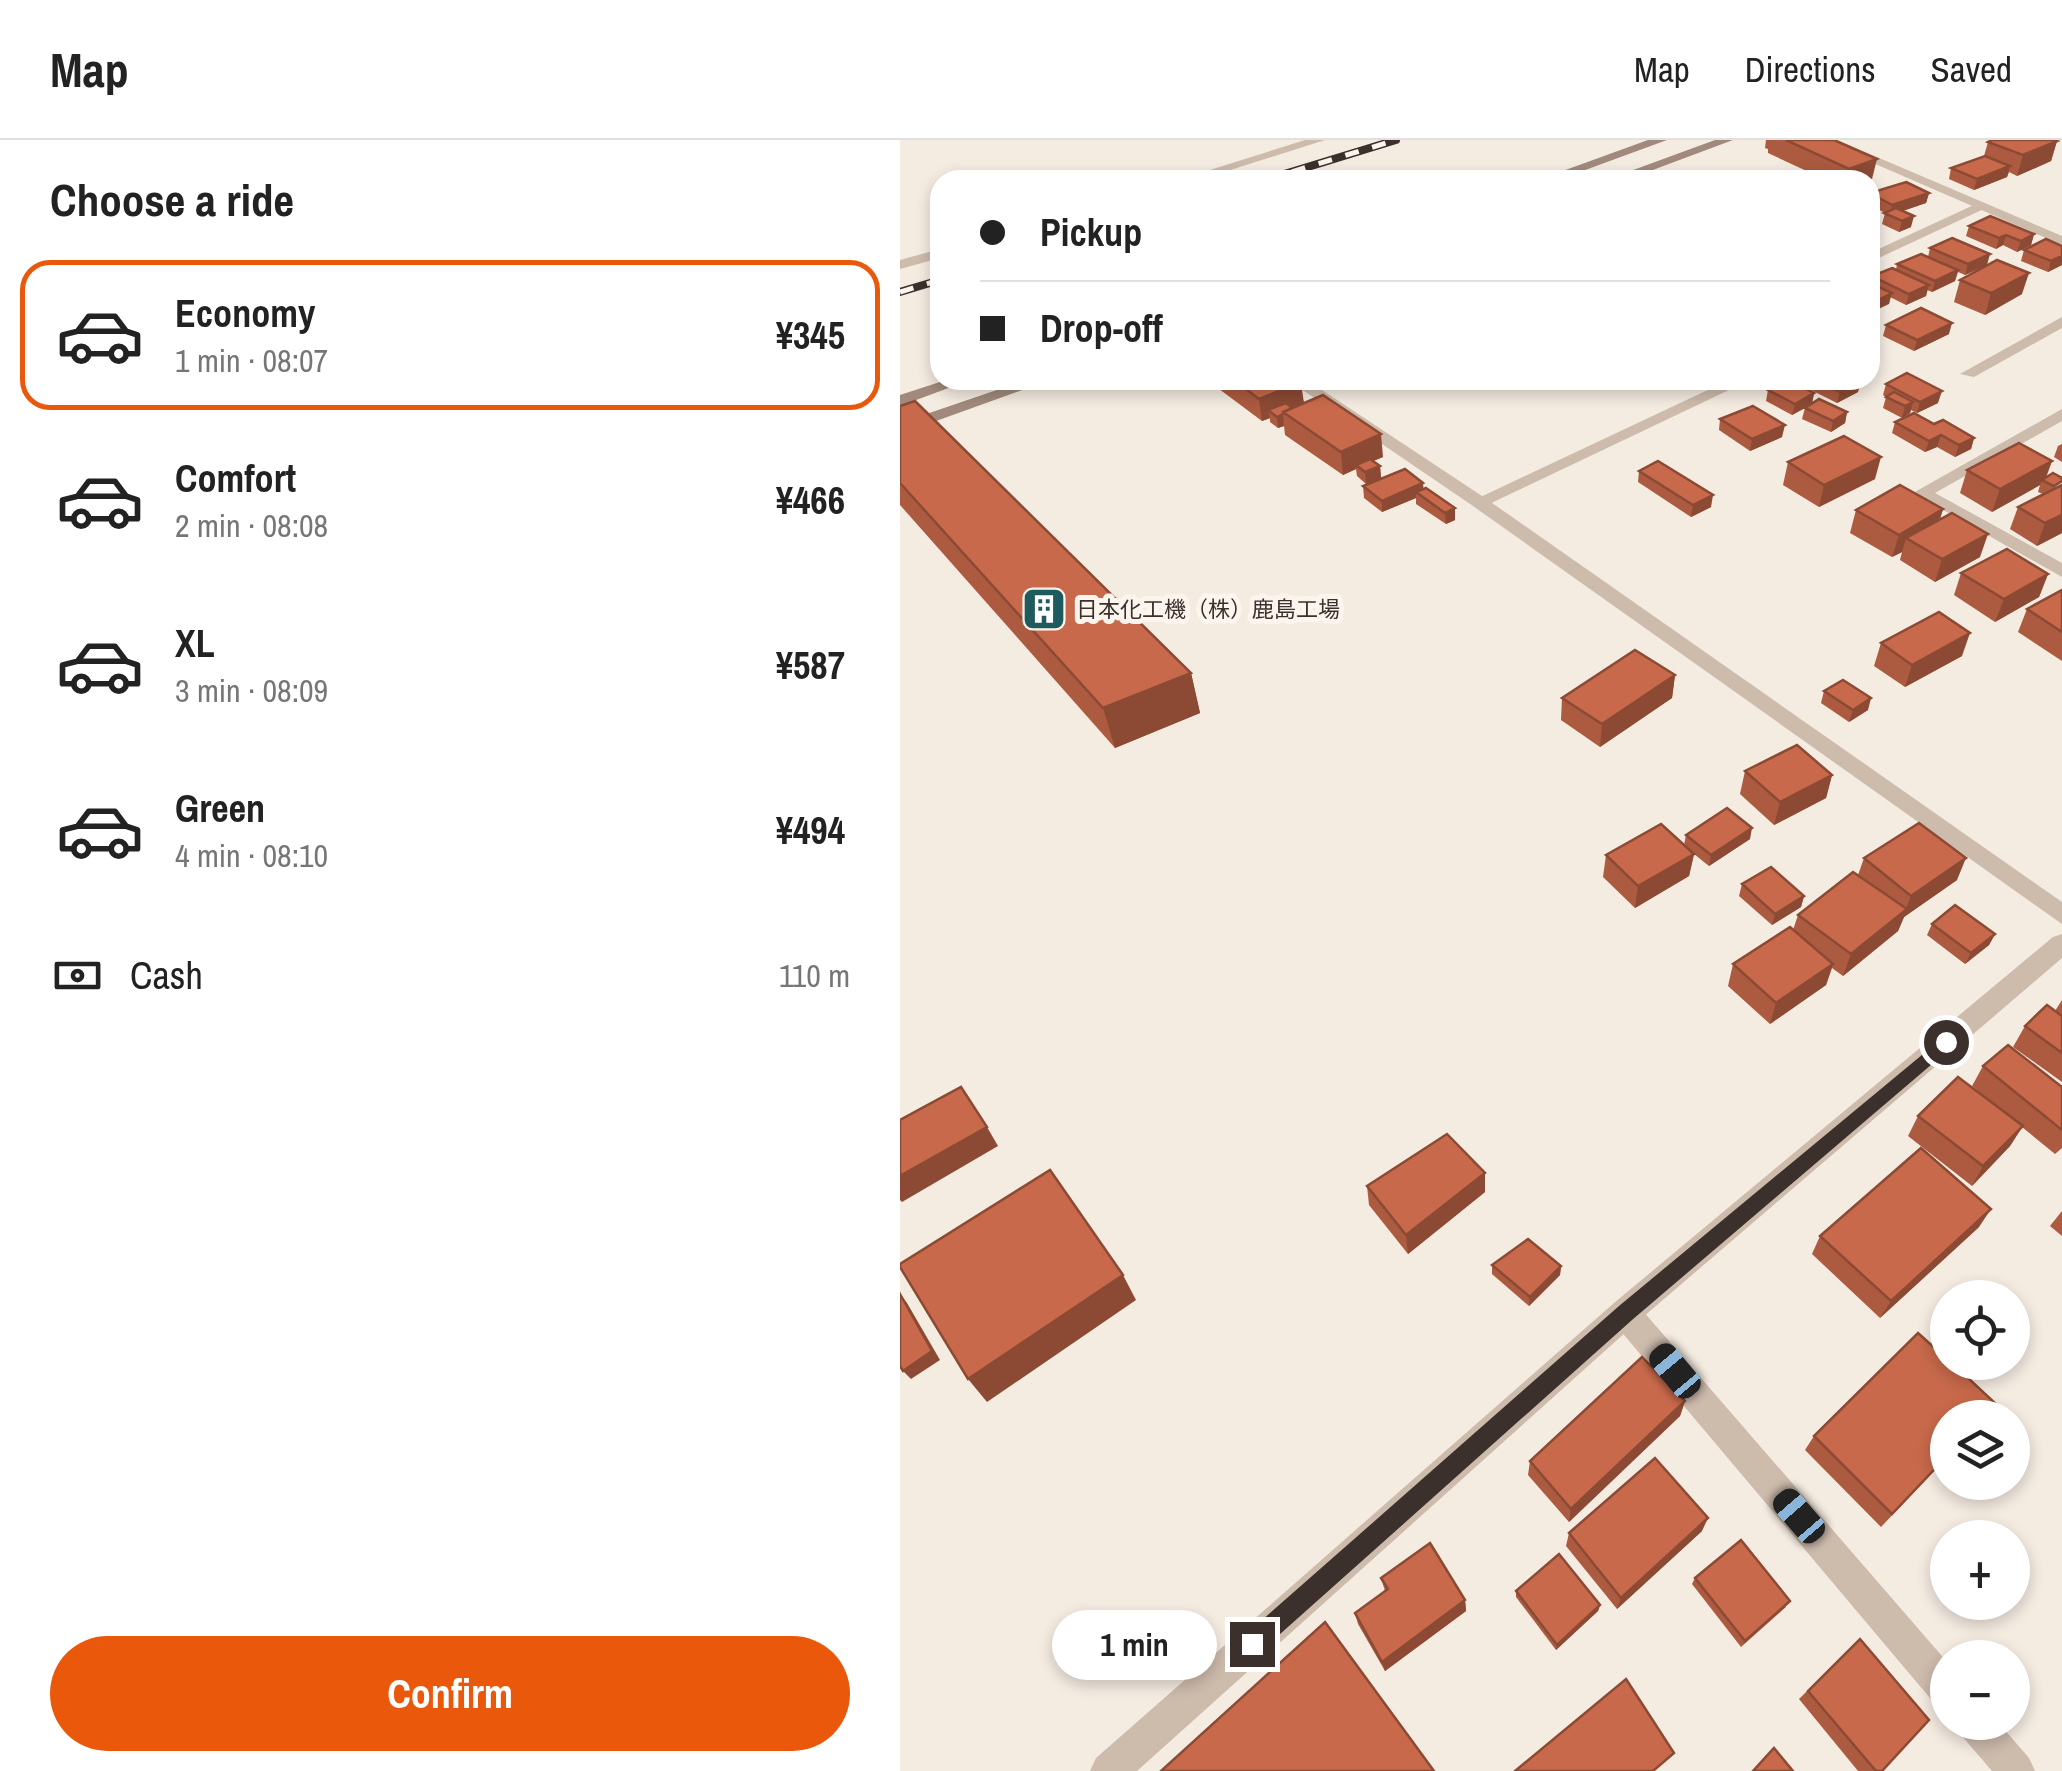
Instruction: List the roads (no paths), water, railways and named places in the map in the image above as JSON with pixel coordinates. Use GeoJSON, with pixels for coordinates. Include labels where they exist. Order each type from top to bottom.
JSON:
{"type":"FeatureCollection","features":[{"type":"Feature","properties":{"kind":"main road"},"geometry":{"type":"LineString","coordinates":[[1574,170],[1660,140]]}},
{"type":"Feature","properties":{"kind":"main road"},"geometry":{"type":"LineString","coordinates":[[1642,170],[1727,140]]}},
{"type":"Feature","properties":{"kind":"main road"},"geometry":{"type":"LineString","coordinates":[[900,402],[934,390]]}},
{"type":"Feature","properties":{"kind":"main road"},"geometry":{"type":"LineString","coordinates":[[900,429],[1013,390]]}},
{"type":"Feature","properties":{"kind":"street"},"geometry":{"type":"LineString","coordinates":[[1218,170],[1319,140]]}},
{"type":"Feature","properties":{"kind":"street"},"geometry":{"type":"LineString","coordinates":[[1826,140],[2062,241]]}},
{"type":"Feature","properties":{"kind":"street"},"geometry":{"type":"LineString","coordinates":[[1880,253],[1981,206]]}},
{"type":"Feature","properties":{"kind":"street"},"geometry":{"type":"LineString","coordinates":[[900,265],[930,256]]}},
{"type":"Feature","properties":{"kind":"street"},"geometry":{"type":"LineString","coordinates":[[1968,374],[2062,322]]}},
{"type":"Feature","properties":{"kind":"street"},"geometry":{"type":"LineString","coordinates":[[1311,390],[1479,502],[2062,915]]}},
{"type":"Feature","properties":{"kind":"street"},"geometry":{"type":"LineString","coordinates":[[1479,502],[1720,390]]}},
{"type":"Feature","properties":{"kind":"street"},"geometry":{"type":"LineString","coordinates":[[2062,414],[1922,493],[2062,571]]}},
{"type":"Feature","properties":{"kind":"street"},"geometry":{"type":"LineString","coordinates":[[1109,1771],[1626,1313],[2062,944]]}},
{"type":"Feature","properties":{"kind":"street"},"geometry":{"type":"LineString","coordinates":[[1626,1313],[1930,1670]]}},
{"type":"Feature","properties":{"kind":"street"},"geometry":{"type":"LineString","coordinates":[[1989,1740],[2016,1771]]}},
{"type":"Feature","properties":{"kind":"railway"},"geometry":{"type":"LineString","coordinates":[[1298,170],[1396,140]]}},
{"type":"Feature","properties":{"kind":"railway"},"geometry":{"type":"LineString","coordinates":[[900,292],[930,283]]}},
{"type":"Feature","properties":{"kind":"place","name":"日本化工機（株）鹿島工場"},"geometry":{"type":"Point","coordinates":[1044,609]}}]}
